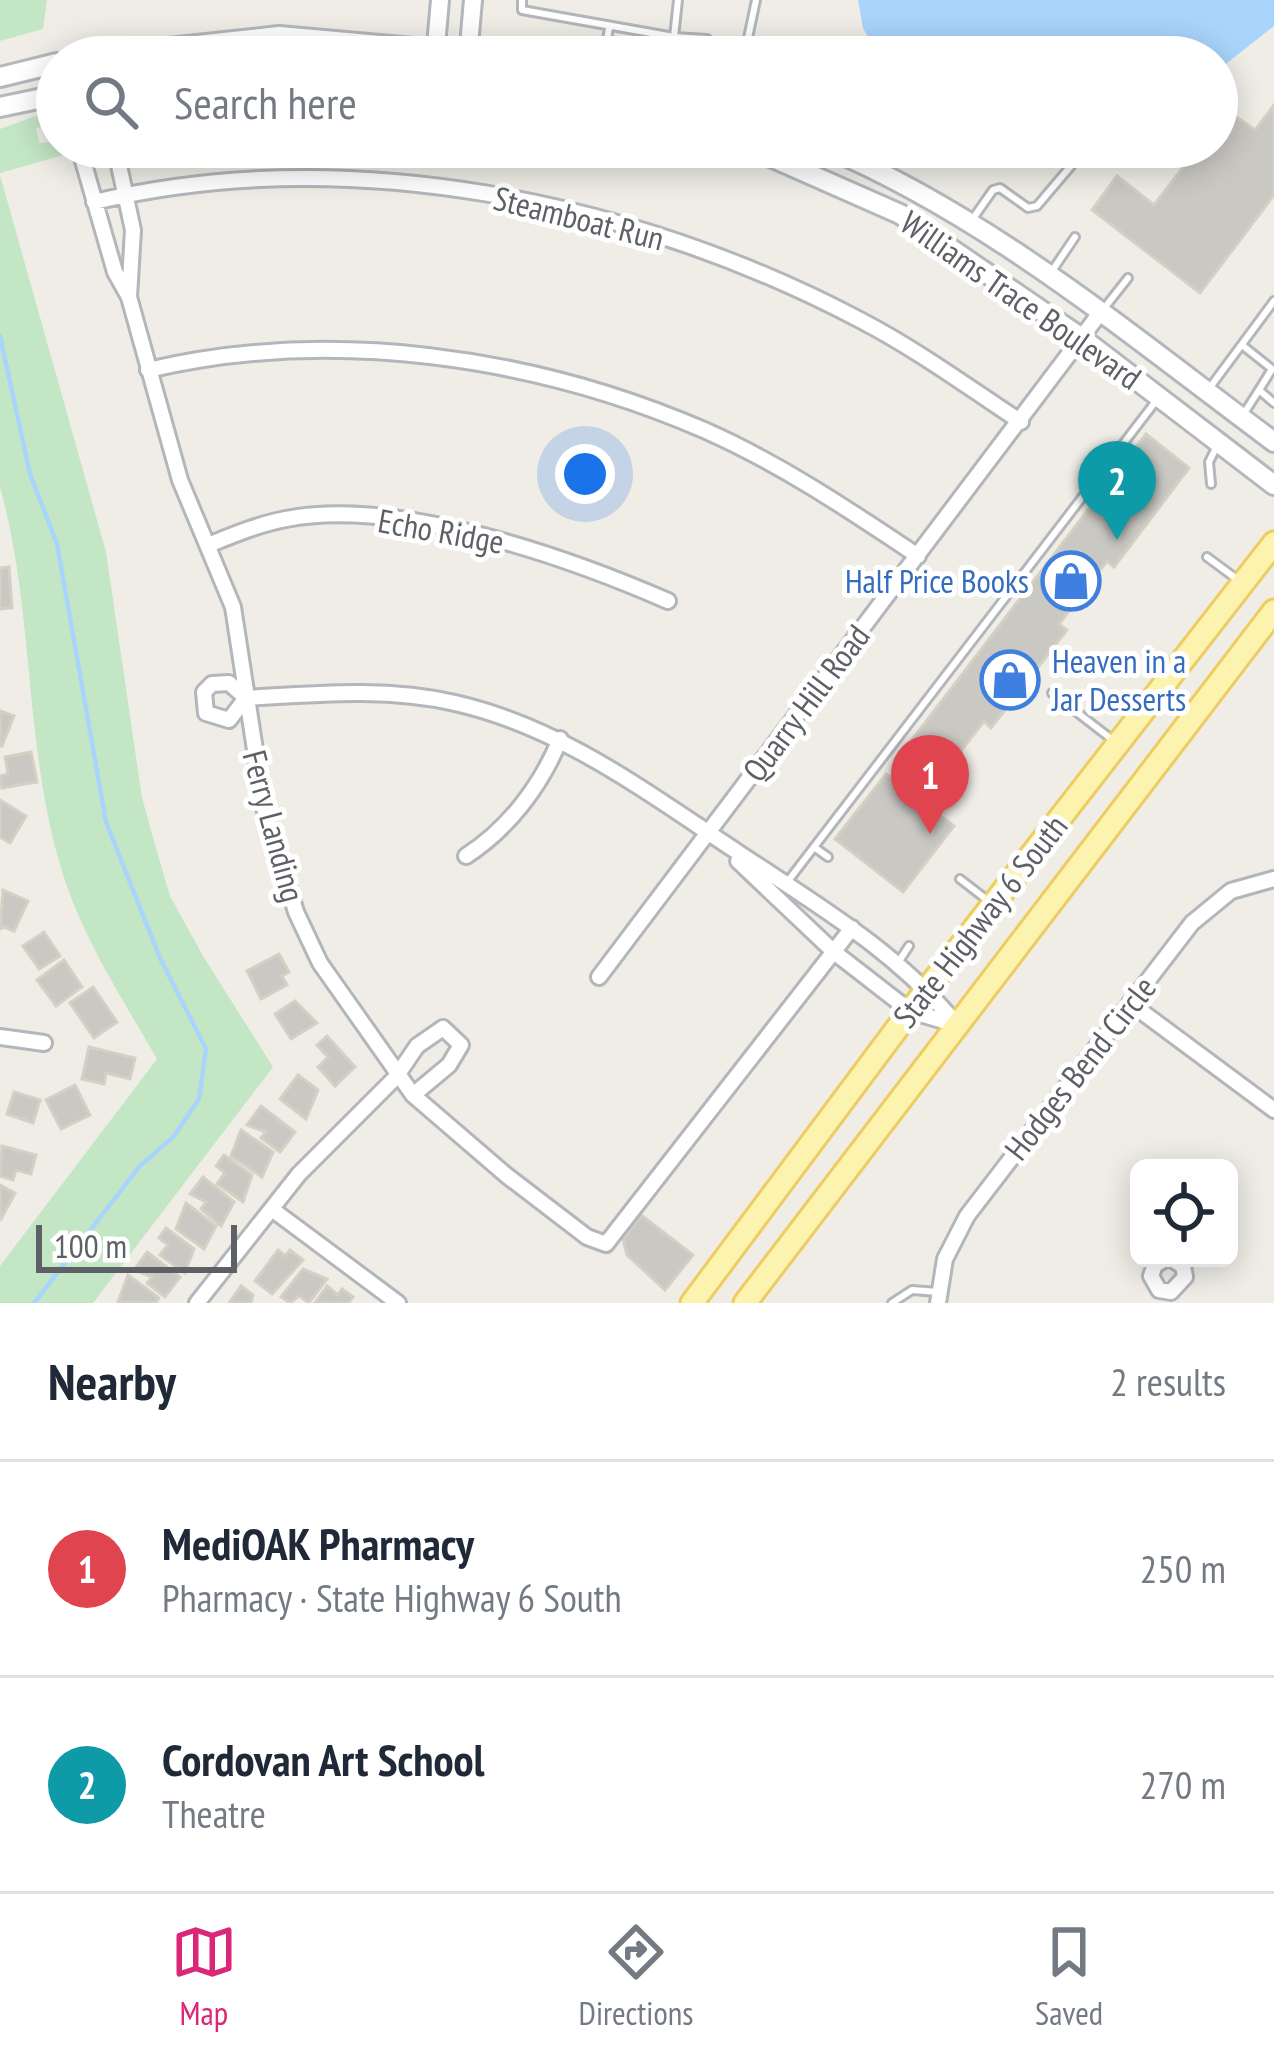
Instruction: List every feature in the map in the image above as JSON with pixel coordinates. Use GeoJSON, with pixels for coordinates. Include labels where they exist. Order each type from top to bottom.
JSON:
{"type":"FeatureCollection","features":[{"type":"Feature","properties":{"kind":"main road"},"geometry":{"type":"LineString","coordinates":[[0,77],[36,68]]}},
{"type":"Feature","properties":{"kind":"main road"},"geometry":{"type":"LineString","coordinates":[[0,107],[36,99]]}},
{"type":"Feature","properties":{"kind":"main road","name":"Williams Trace Boulevard"},"geometry":{"type":"LineString","coordinates":[[795,168],[899,214],[1083,339],[1274,485]]}},
{"type":"Feature","properties":{"kind":"main road","name":"Williams Trace Boulevard"},"geometry":{"type":"LineString","coordinates":[[874,168],[970,223],[1049,276],[1274,442]]}},
{"type":"Feature","properties":{"kind":"main road","name":"State Highway 6 South"},"geometry":{"type":"LineString","coordinates":[[692,1303],[927,988],[1274,542]]}},
{"type":"Feature","properties":{"kind":"main road","name":"State Highway 6 South"},"geometry":{"type":"LineString","coordinates":[[745,1303],[1274,611]]}},
{"type":"Feature","properties":{"kind":"main road"},"geometry":{"type":"LineString","coordinates":[[1117,743],[1153,770]]}},
{"type":"Feature","properties":{"kind":"street"},"geometry":{"type":"LineString","coordinates":[[437,36],[440,0]]}},
{"type":"Feature","properties":{"kind":"street"},"geometry":{"type":"LineString","coordinates":[[470,36],[473,0]]}},
{"type":"Feature","properties":{"kind":"street","name":"Ferry Landing"},"geometry":{"type":"LineString","coordinates":[[85,168],[115,272],[129,297],[180,481],[233,607],[264,808],[296,912],[330,979],[412,1095],[506,1175],[587,1237],[606,1244],[834,952]]}},
{"type":"Feature","properties":{"kind":"street","name":"Ferry Landing"},"geometry":{"type":"LineString","coordinates":[[120,168],[134,264],[129,297]]}},
{"type":"Feature","properties":{"kind":"street","name":"Steamboat Run"},"geometry":{"type":"LineString","coordinates":[[94,202],[127,194],[232,184],[374,183],[493,195],[611,220],[737,264],[828,304],[920,355],[1021,422]]}},
{"type":"Feature","properties":{"kind":"street","name":"Quarry Hill Road"},"geometry":{"type":"LineString","coordinates":[[599,976],[1100,314]]}},
{"type":"Feature","properties":{"kind":"street"},"geometry":{"type":"LineString","coordinates":[[148,370],[223,352],[352,350],[430,357],[559,382],[705,430],[824,493],[918,556]]}},
{"type":"Feature","properties":{"kind":"street","name":"Echo Ridge"},"geometry":{"type":"LineString","coordinates":[[208,545],[291,518],[373,518],[530,548],[668,601]]}},
{"type":"Feature","properties":{"kind":"street"},"geometry":{"type":"LineString","coordinates":[[246,698],[397,693],[454,703],[560,739],[852,928],[927,988],[957,1025]]}},
{"type":"Feature","properties":{"kind":"street"},"geometry":{"type":"LineString","coordinates":[[466,856],[497,836],[550,765],[560,739]]}},
{"type":"Feature","properties":{"kind":"street"},"geometry":{"type":"LineString","coordinates":[[708,833],[834,952],[910,1011],[957,1025]]}},
{"type":"Feature","properties":{"kind":"street","name":"Hodges Bend Circle"},"geometry":{"type":"LineString","coordinates":[[938,1298],[945,1259],[967,1216],[1130,1003],[1209,905],[1231,891],[1274,879]]}},
{"type":"Feature","properties":{"kind":"street"},"geometry":{"type":"LineString","coordinates":[[834,952],[852,928]]}},
{"type":"Feature","properties":{"kind":"street"},"geometry":{"type":"LineString","coordinates":[[1130,1003],[1274,1110]]}},
{"type":"Feature","properties":{"kind":"street"},"geometry":{"type":"LineString","coordinates":[[197,1303],[299,1174],[443,1028],[458,1038],[457,1056],[412,1095]]}},
{"type":"Feature","properties":{"kind":"street"},"geometry":{"type":"LineString","coordinates":[[0,1036],[44,1043]]}},
{"type":"Feature","properties":{"kind":"street"},"geometry":{"type":"LineString","coordinates":[[273,1210],[398,1303]]}},
{"type":"Feature","properties":{"kind":"street"},"geometry":{"type":"LineString","coordinates":[[1154,1267],[1152,1281],[1165,1292],[1181,1287]]}},
{"type":"Feature","properties":{"kind":"street"},"geometry":{"type":"LineString","coordinates":[[1180,1267],[1185,1271],[1181,1287],[1192,1303]]}},
{"type":"Feature","properties":{"kind":"lane"},"geometry":{"type":"LineString","coordinates":[[522,0],[522,10],[667,36]]}},
{"type":"Feature","properties":{"kind":"lane"},"geometry":{"type":"LineString","coordinates":[[674,36],[678,0]]}},
{"type":"Feature","properties":{"kind":"lane"},"geometry":{"type":"LineString","coordinates":[[748,36],[756,0]]}},
{"type":"Feature","properties":{"kind":"lane"},"geometry":{"type":"LineString","coordinates":[[608,36],[609,28]]}},
{"type":"Feature","properties":{"kind":"lane"},"geometry":{"type":"LineString","coordinates":[[970,223],[992,190],[1000,188],[1028,208],[1037,206],[1069,168]]}},
{"type":"Feature","properties":{"kind":"lane"},"geometry":{"type":"LineString","coordinates":[[1049,276],[1075,237]]}},
{"type":"Feature","properties":{"kind":"lane"},"geometry":{"type":"LineString","coordinates":[[1100,314],[1128,278]]}},
{"type":"Feature","properties":{"kind":"lane"},"geometry":{"type":"LineString","coordinates":[[1207,392],[1274,302]]}},
{"type":"Feature","properties":{"kind":"lane"},"geometry":{"type":"LineString","coordinates":[[1241,418],[1272,370],[1242,345]]}},
{"type":"Feature","properties":{"kind":"lane"},"geometry":{"type":"LineString","coordinates":[[1259,390],[1274,403]]}},
{"type":"Feature","properties":{"kind":"lane"},"geometry":{"type":"LineString","coordinates":[[786,884],[1160,397]]}},
{"type":"Feature","properties":{"kind":"lane"},"geometry":{"type":"LineString","coordinates":[[1211,484],[1209,462],[1220,443]]}},
{"type":"Feature","properties":{"kind":"lane"},"geometry":{"type":"LineString","coordinates":[[1207,557],[1242,584]]}},
{"type":"Feature","properties":{"kind":"lane"},"geometry":{"type":"LineString","coordinates":[[1052,693],[1117,743]]}},
{"type":"Feature","properties":{"kind":"lane"},"geometry":{"type":"LineString","coordinates":[[814,847],[828,857]]}},
{"type":"Feature","properties":{"kind":"lane"},"geometry":{"type":"LineString","coordinates":[[960,879],[992,904]]}},
{"type":"Feature","properties":{"kind":"lane"},"geometry":{"type":"LineString","coordinates":[[897,964],[909,946]]}},
{"type":"Feature","properties":{"kind":"lane"},"geometry":{"type":"LineString","coordinates":[[892,1303],[912,1291],[938,1298]]}},
{"type":"Feature","properties":{"kind":"green space"},"geometry":{"type":"Polygon","coordinates":[[[0,0],[47,0],[43,29],[0,41],[0,0]]]}},
{"type":"Feature","properties":{"kind":"green space"},"geometry":{"type":"Polygon","coordinates":[[[36,116],[36,163],[0,173],[0,129],[36,116]]]}},
{"type":"Feature","properties":{"kind":"green space"},"geometry":{"type":"Polygon","coordinates":[[[0,175],[106,552],[142,798],[170,896],[273,1067],[93,1303],[0,1303],[0,1266],[157,1059],[78,913],[48,815],[19,580],[0,487],[0,175]]]}},
{"type":"Feature","properties":{"kind":"water"},"geometry":{"type":"Polygon","coordinates":[[[858,0],[1274,0],[1274,26],[1238,54],[1238,36],[867,36],[858,0]]]}},
{"type":"Feature","properties":{"kind":"building"},"geometry":{"type":"Polygon","coordinates":[[[1274,105],[1274,195],[1200,293],[1092,210],[1117,176],[1154,205],[1182,168],[1238,168],[1238,118],[1255,130],[1274,105]]]}},
{"type":"Feature","properties":{"kind":"building"},"geometry":{"type":"Polygon","coordinates":[[[1146,434],[1189,468],[1114,567],[1107,561],[1059,624],[1067,630],[991,728],[984,721],[931,790],[895,762],[1146,434]]]}},
{"type":"Feature","properties":{"kind":"building"},"geometry":{"type":"Polygon","coordinates":[[[9,567],[12,608],[0,609],[0,568],[9,567]]]}},
{"type":"Feature","properties":{"kind":"building"},"geometry":{"type":"Polygon","coordinates":[[[0,711],[14,716],[2,746],[0,746],[0,711]]]}},
{"type":"Feature","properties":{"kind":"building"},"geometry":{"type":"Polygon","coordinates":[[[31,752],[37,782],[2,788],[0,776],[8,774],[5,757],[31,752]]]}},
{"type":"Feature","properties":{"kind":"building"},"geometry":{"type":"Polygon","coordinates":[[[886,774],[954,826],[903,892],[835,839],[886,774]]]}},
{"type":"Feature","properties":{"kind":"building"},"geometry":{"type":"Polygon","coordinates":[[[0,800],[26,816],[10,843],[0,837],[0,800]]]}},
{"type":"Feature","properties":{"kind":"building"},"geometry":{"type":"Polygon","coordinates":[[[3,890],[28,901],[14,931],[2,926],[0,930],[3,890]]]}},
{"type":"Feature","properties":{"kind":"building"},"geometry":{"type":"Polygon","coordinates":[[[44,932],[60,956],[39,969],[23,946],[44,932]]]}},
{"type":"Feature","properties":{"kind":"building"},"geometry":{"type":"Polygon","coordinates":[[[279,954],[289,972],[282,976],[287,985],[261,999],[247,971],[279,954]]]}},
{"type":"Feature","properties":{"kind":"building"},"geometry":{"type":"Polygon","coordinates":[[[64,960],[82,987],[56,1006],[37,980],[64,960]]]}},
{"type":"Feature","properties":{"kind":"building"},"geometry":{"type":"Polygon","coordinates":[[[93,987],[117,1022],[94,1038],[70,1003],[93,987]]]}},
{"type":"Feature","properties":{"kind":"building"},"geometry":{"type":"Polygon","coordinates":[[[295,1001],[317,1023],[291,1039],[275,1014],[295,1001]]]}},
{"type":"Feature","properties":{"kind":"building"},"geometry":{"type":"Polygon","coordinates":[[[327,1036],[355,1067],[335,1086],[318,1067],[328,1057],[317,1045],[327,1036]]]}},
{"type":"Feature","properties":{"kind":"building"},"geometry":{"type":"Polygon","coordinates":[[[89,1047],[135,1058],[130,1079],[106,1073],[104,1084],[82,1079],[89,1047]]]}},
{"type":"Feature","properties":{"kind":"building"},"geometry":{"type":"Polygon","coordinates":[[[298,1075],[318,1090],[306,1119],[280,1099],[298,1075]]]}},
{"type":"Feature","properties":{"kind":"building"},"geometry":{"type":"Polygon","coordinates":[[[75,1085],[90,1115],[61,1129],[46,1100],[75,1085]]]}},
{"type":"Feature","properties":{"kind":"building"},"geometry":{"type":"Polygon","coordinates":[[[14,1092],[40,1100],[33,1123],[7,1114],[14,1092]]]}},
{"type":"Feature","properties":{"kind":"building"},"geometry":{"type":"Polygon","coordinates":[[[261,1106],[295,1132],[280,1152],[261,1138],[266,1132],[247,1125],[261,1106]]]}},
{"type":"Feature","properties":{"kind":"building"},"geometry":{"type":"Polygon","coordinates":[[[241,1130],[273,1152],[262,1177],[231,1156],[241,1130]]]}},
{"type":"Feature","properties":{"kind":"building"},"geometry":{"type":"Polygon","coordinates":[[[2,1146],[36,1155],[31,1174],[16,1170],[13,1180],[0,1176],[2,1146]]]}},
{"type":"Feature","properties":{"kind":"building"},"geometry":{"type":"Polygon","coordinates":[[[224,1155],[252,1175],[243,1202],[217,1184],[225,1173],[216,1166],[224,1155]]]}},
{"type":"Feature","properties":{"kind":"building"},"geometry":{"type":"Polygon","coordinates":[[[203,1177],[234,1202],[221,1226],[201,1209],[206,1202],[190,1194],[203,1177]]]}},
{"type":"Feature","properties":{"kind":"building"},"geometry":{"type":"Polygon","coordinates":[[[0,1185],[15,1193],[1,1219],[0,1218],[0,1185]]]}},
{"type":"Feature","properties":{"kind":"building"},"geometry":{"type":"Polygon","coordinates":[[[186,1203],[216,1226],[204,1249],[176,1229],[186,1203]]]}},
{"type":"Feature","properties":{"kind":"building"},"geometry":{"type":"Polygon","coordinates":[[[641,1215],[693,1255],[665,1290],[627,1255],[623,1239],[641,1215]]]}},
{"type":"Feature","properties":{"kind":"building"},"geometry":{"type":"Polygon","coordinates":[[[166,1228],[194,1249],[185,1273],[160,1255],[168,1245],[159,1238],[166,1228]]]}},
{"type":"Feature","properties":{"kind":"building"},"geometry":{"type":"Polygon","coordinates":[[[278,1250],[285,1256],[290,1250],[303,1260],[272,1294],[255,1281],[278,1250]]]}},
{"type":"Feature","properties":{"kind":"building"},"geometry":{"type":"Polygon","coordinates":[[[147,1252],[180,1277],[165,1297],[147,1283],[152,1277],[134,1270],[147,1252]]]}},
{"type":"Feature","properties":{"kind":"building"},"geometry":{"type":"Polygon","coordinates":[[[303,1269],[327,1279],[309,1303],[299,1296],[290,1303],[281,1297],[303,1269]]]}},
{"type":"Feature","properties":{"kind":"building"},"geometry":{"type":"Polygon","coordinates":[[[128,1275],[159,1298],[156,1303],[118,1302],[128,1275]]]}},
{"type":"Feature","properties":{"kind":"building"},"geometry":{"type":"Polygon","coordinates":[[[241,1286],[253,1295],[251,1303],[229,1303],[241,1286]]]}},
{"type":"Feature","properties":{"kind":"building"},"geometry":{"type":"Polygon","coordinates":[[[327,1286],[338,1295],[342,1289],[353,1297],[348,1303],[315,1303],[327,1286]]]}},
{"type":"Feature","properties":{"kind":"waterway"},"geometry":{"type":"LineString","coordinates":[[0,336],[30,474],[57,544],[106,822],[160,958],[206,1049],[199,1099],[174,1136],[139,1167],[34,1303]]}},
{"type":"Feature","properties":{"kind":"place","name":"Cordovan Art School"},"geometry":{"type":"Point","coordinates":[1117,540]}},
{"type":"Feature","properties":{"kind":"place","name":"Half Price Books"},"geometry":{"type":"Point","coordinates":[1071,581]}},
{"type":"Feature","properties":{"kind":"place","name":"Heaven in a Jar Desserts"},"geometry":{"type":"Point","coordinates":[1010,680]}},
{"type":"Feature","properties":{"kind":"place","name":"MediOAK Pharmacy"},"geometry":{"type":"Point","coordinates":[930,834]}}]}
